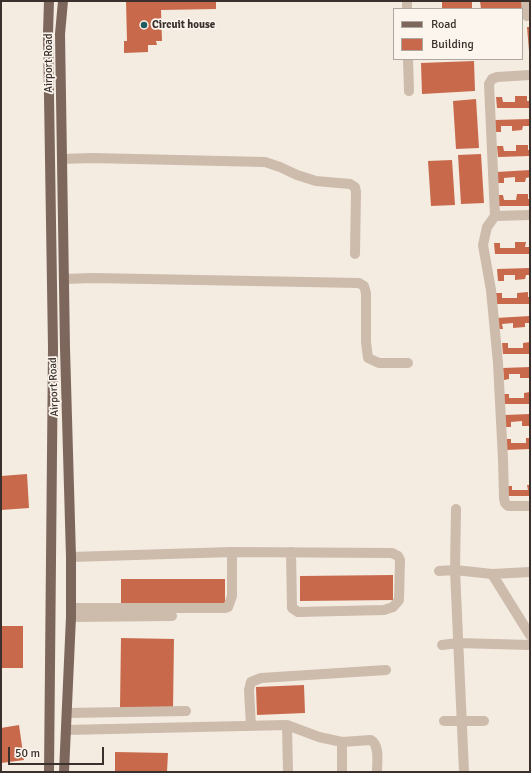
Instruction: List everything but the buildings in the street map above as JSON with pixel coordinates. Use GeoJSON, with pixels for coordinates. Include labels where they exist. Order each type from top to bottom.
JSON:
{"type":"FeatureCollection","features":[{"type":"Feature","properties":{"kind":"main road","name":"Airport Road"},"geometry":{"type":"LineString","coordinates":[[49,1],[48,33],[53,348],[49,772]]}},
{"type":"Feature","properties":{"kind":"main road","name":"Airport Road"},"geometry":{"type":"LineString","coordinates":[[63,1],[60,34],[71,557],[71,613],[64,772]]}},
{"type":"Feature","properties":{"kind":"street"},"geometry":{"type":"LineString","coordinates":[[526,1],[527,16]]}},
{"type":"Feature","properties":{"kind":"street"},"geometry":{"type":"LineString","coordinates":[[408,60],[408,91]]}},
{"type":"Feature","properties":{"kind":"street"},"geometry":{"type":"LineString","coordinates":[[530,75],[497,77],[492,79],[489,84],[495,216],[487,227],[483,246],[491,290],[498,363],[505,504],[508,506],[530,506]]}},
{"type":"Feature","properties":{"kind":"street"},"geometry":{"type":"LineString","coordinates":[[62,159],[100,158],[265,162],[316,181],[350,184],[354,187],[356,192],[354,254]]}},
{"type":"Feature","properties":{"kind":"street"},"geometry":{"type":"LineString","coordinates":[[495,216],[530,215]]}},
{"type":"Feature","properties":{"kind":"street"},"geometry":{"type":"LineString","coordinates":[[64,279],[93,278],[359,283],[364,286],[366,293],[366,342],[368,358],[380,363],[408,363]]}},
{"type":"Feature","properties":{"kind":"street"},"geometry":{"type":"LineString","coordinates":[[456,509],[455,570],[464,772]]}},
{"type":"Feature","properties":{"kind":"street"},"geometry":{"type":"LineString","coordinates":[[71,557],[232,552],[291,552],[392,553],[398,556],[400,560],[399,600],[393,607],[384,610],[294,611],[292,608],[291,552]]}},
{"type":"Feature","properties":{"kind":"street"},"geometry":{"type":"LineString","coordinates":[[71,613],[228,607],[232,596],[232,552]]}},
{"type":"Feature","properties":{"kind":"street"},"geometry":{"type":"LineString","coordinates":[[439,571],[455,570],[492,574],[530,572]]}},
{"type":"Feature","properties":{"kind":"street"},"geometry":{"type":"LineString","coordinates":[[492,574],[530,635]]}},
{"type":"Feature","properties":{"kind":"street"},"geometry":{"type":"LineString","coordinates":[[71,613],[172,616]]}},
{"type":"Feature","properties":{"kind":"street"},"geometry":{"type":"LineString","coordinates":[[442,645],[458,643],[530,645]]}},
{"type":"Feature","properties":{"kind":"street"},"geometry":{"type":"LineString","coordinates":[[251,726],[249,690],[252,682],[261,678],[386,670]]}},
{"type":"Feature","properties":{"kind":"street"},"geometry":{"type":"LineString","coordinates":[[67,713],[186,711]]}},
{"type":"Feature","properties":{"kind":"street"},"geometry":{"type":"LineString","coordinates":[[444,720],[484,721]]}},
{"type":"Feature","properties":{"kind":"street"},"geometry":{"type":"LineString","coordinates":[[287,725],[288,772]]}},
{"type":"Feature","properties":{"kind":"street"},"geometry":{"type":"LineString","coordinates":[[66,730],[287,725],[319,737],[342,742],[371,740],[375,742],[377,772]]}},
{"type":"Feature","properties":{"kind":"street"},"geometry":{"type":"LineString","coordinates":[[342,742],[342,772]]}},
{"type":"Feature","properties":{"kind":"place","name":"Circuit house"},"geometry":{"type":"Point","coordinates":[144,25]}}]}
